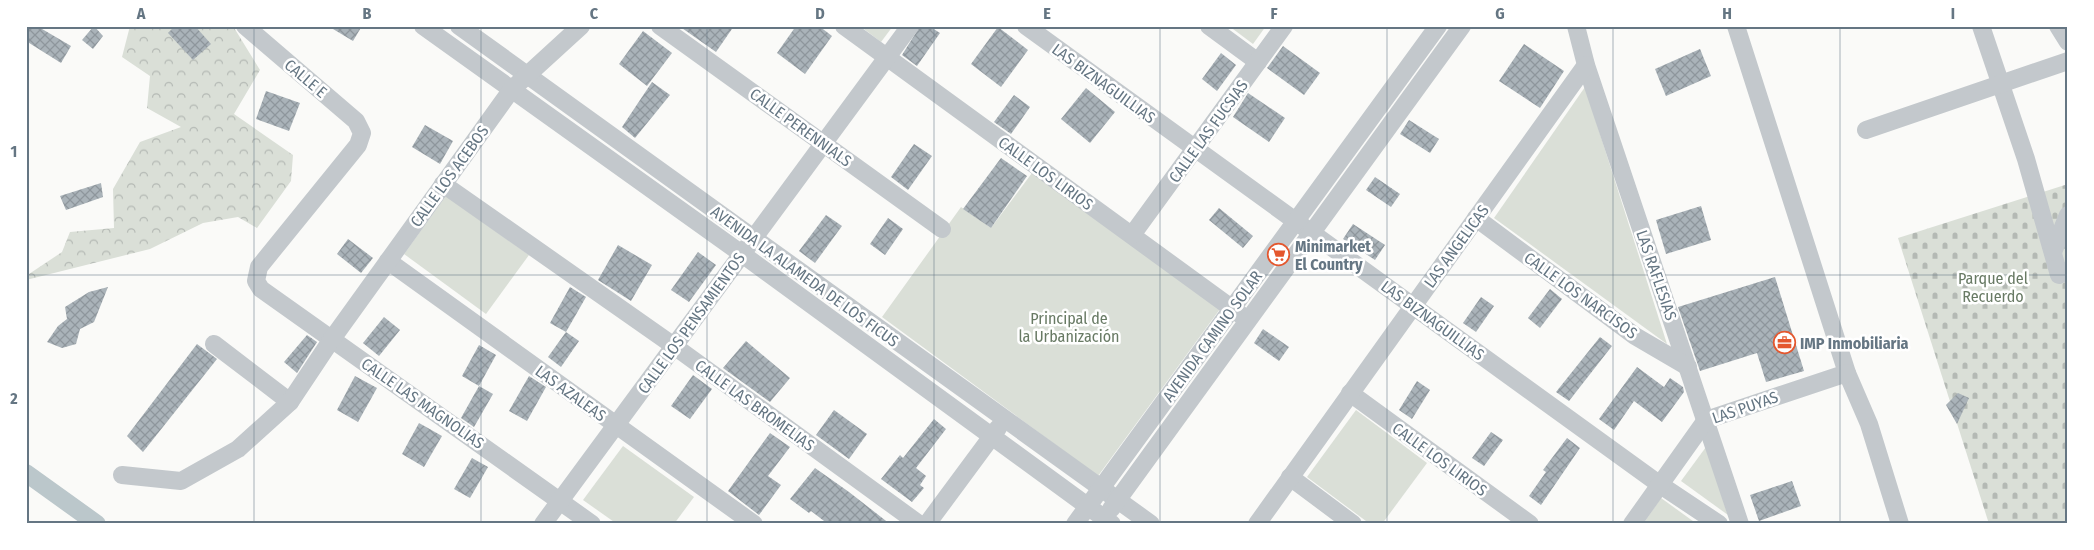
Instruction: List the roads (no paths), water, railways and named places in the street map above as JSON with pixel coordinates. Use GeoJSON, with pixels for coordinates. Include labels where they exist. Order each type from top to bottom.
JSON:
{"type":"FeatureCollection","features":[{"type":"Feature","properties":{"kind":"street","name":"CALLE E"},"geometry":{"type":"LineString","coordinates":[[245,26],[356,121],[362,133],[358,145],[259,267],[256,281]]}},
{"type":"Feature","properties":{"kind":"street","name":"AVENIDA LA ALAMEDA DE LOS FICUS"},"geometry":{"type":"LineString","coordinates":[[423,26],[742,254],[1088,506],[1105,522]]}},
{"type":"Feature","properties":{"kind":"street","name":"AVENIDA LA ALAMEDA DE LOS FICUS"},"geometry":{"type":"LineString","coordinates":[[459,26],[1151,524]]}},
{"type":"Feature","properties":{"kind":"street","name":"CALLE LOS ACEBOS"},"geometry":{"type":"LineString","coordinates":[[122,475],[181,481],[238,448],[290,402],[332,339],[512,89],[581,26]]}},
{"type":"Feature","properties":{"kind":"street","name":"CALLE PERENNIALS"},"geometry":{"type":"LineString","coordinates":[[660,26],[942,229]]}},
{"type":"Feature","properties":{"kind":"street","name":"CALLE LOS LIRIOS"},"geometry":{"type":"LineString","coordinates":[[844,26],[1248,320]]}},
{"type":"Feature","properties":{"kind":"street","name":"CALLE LOS PENSAMIENTOS"},"geometry":{"type":"LineString","coordinates":[[543,524],[910,26]]}},
{"type":"Feature","properties":{"kind":"street","name":"LAS BIZNAGUILLIAS"},"geometry":{"type":"LineString","coordinates":[[1026,26],[1659,484],[1719,524]]}},
{"type":"Feature","properties":{"kind":"street"},"geometry":{"type":"LineString","coordinates":[[1209,26],[1258,62]]}},
{"type":"Feature","properties":{"kind":"street","name":"CALLE LAS FUCSIAS"},"geometry":{"type":"LineString","coordinates":[[1132,235],[1284,26]]}},
{"type":"Feature","properties":{"kind":"street","name":"AVENIDA CAMINO SOLAR"},"geometry":{"type":"LineString","coordinates":[[1074,524],[1438,26]]}},
{"type":"Feature","properties":{"kind":"street","name":"AVENIDA CAMINO SOLAR"},"geometry":{"type":"LineString","coordinates":[[1105,522],[1118,500],[1462,26]]}},
{"type":"Feature","properties":{"kind":"street","name":"LAS RAFLESIAS"},"geometry":{"type":"LineString","coordinates":[[1576,26],[1586,65],[1740,524]]}},
{"type":"Feature","properties":{"kind":"street"},"geometry":{"type":"LineString","coordinates":[[1736,26],[1847,372],[1869,424],[1900,524]]}},
{"type":"Feature","properties":{"kind":"street"},"geometry":{"type":"LineString","coordinates":[[1981,26],[2026,159],[2060,275]]}},
{"type":"Feature","properties":{"kind":"street"},"geometry":{"type":"LineString","coordinates":[[2058,26],[2068,42]]}},
{"type":"Feature","properties":{"kind":"street"},"geometry":{"type":"LineString","coordinates":[[1866,130],[2068,61]]}},
{"type":"Feature","properties":{"kind":"street","name":"LAS ANGELICAS"},"geometry":{"type":"LineString","coordinates":[[1256,524],[1586,65]]}},
{"type":"Feature","properties":{"kind":"street","name":"CALLE LAS BROMELIAS"},"geometry":{"type":"LineString","coordinates":[[443,184],[674,346],[919,524]]}},
{"type":"Feature","properties":{"kind":"street"},"geometry":{"type":"LineString","coordinates":[[2053,252],[2068,215]]}},
{"type":"Feature","properties":{"kind":"street","name":"CALLE LOS NARCISOS"},"geometry":{"type":"LineString","coordinates":[[1476,218],[1635,336],[1688,367]]}},
{"type":"Feature","properties":{"kind":"street","name":"LAS AZALEAS"},"geometry":{"type":"LineString","coordinates":[[388,261],[754,524]]}},
{"type":"Feature","properties":{"kind":"street","name":"CALLE LAS MAGNOLIAS"},"geometry":{"type":"LineString","coordinates":[[256,281],[261,289],[592,524]]}},
{"type":"Feature","properties":{"kind":"street"},"geometry":{"type":"LineString","coordinates":[[214,344],[290,402]]}},
{"type":"Feature","properties":{"kind":"street","name":"LAS PUYAS"},"geometry":{"type":"LineString","coordinates":[[1632,524],[1706,420],[1847,372]]}},
{"type":"Feature","properties":{"kind":"street","name":"CALLE LOS LIRIOS"},"geometry":{"type":"LineString","coordinates":[[1350,393],[1530,524]]}},
{"type":"Feature","properties":{"kind":"street"},"geometry":{"type":"LineString","coordinates":[[927,524],[1004,419]]}},
{"type":"Feature","properties":{"kind":"street"},"geometry":{"type":"LineString","coordinates":[[1290,477],[1353,524]]}},
{"type":"Feature","properties":{"kind":"waterway"},"geometry":{"type":"LineString","coordinates":[[26,473],[97,524]]}},
{"type":"Feature","properties":{"kind":"place","name":"Minimarket El Country"},"geometry":{"type":"Point","coordinates":[1279,255]}},
{"type":"Feature","properties":{"kind":"place","name":"IMP Inmobiliaria"},"geometry":{"type":"Point","coordinates":[1784,343]}},
{"type":"Feature","properties":{"kind":"park label","name":"Parque del Recuerdo"},"geometry":{"type":"Point","coordinates":[1993,287]}},
{"type":"Feature","properties":{"kind":"park label","name":"Principal de la Urbanización"},"geometry":{"type":"Point","coordinates":[1069,327]}}]}
